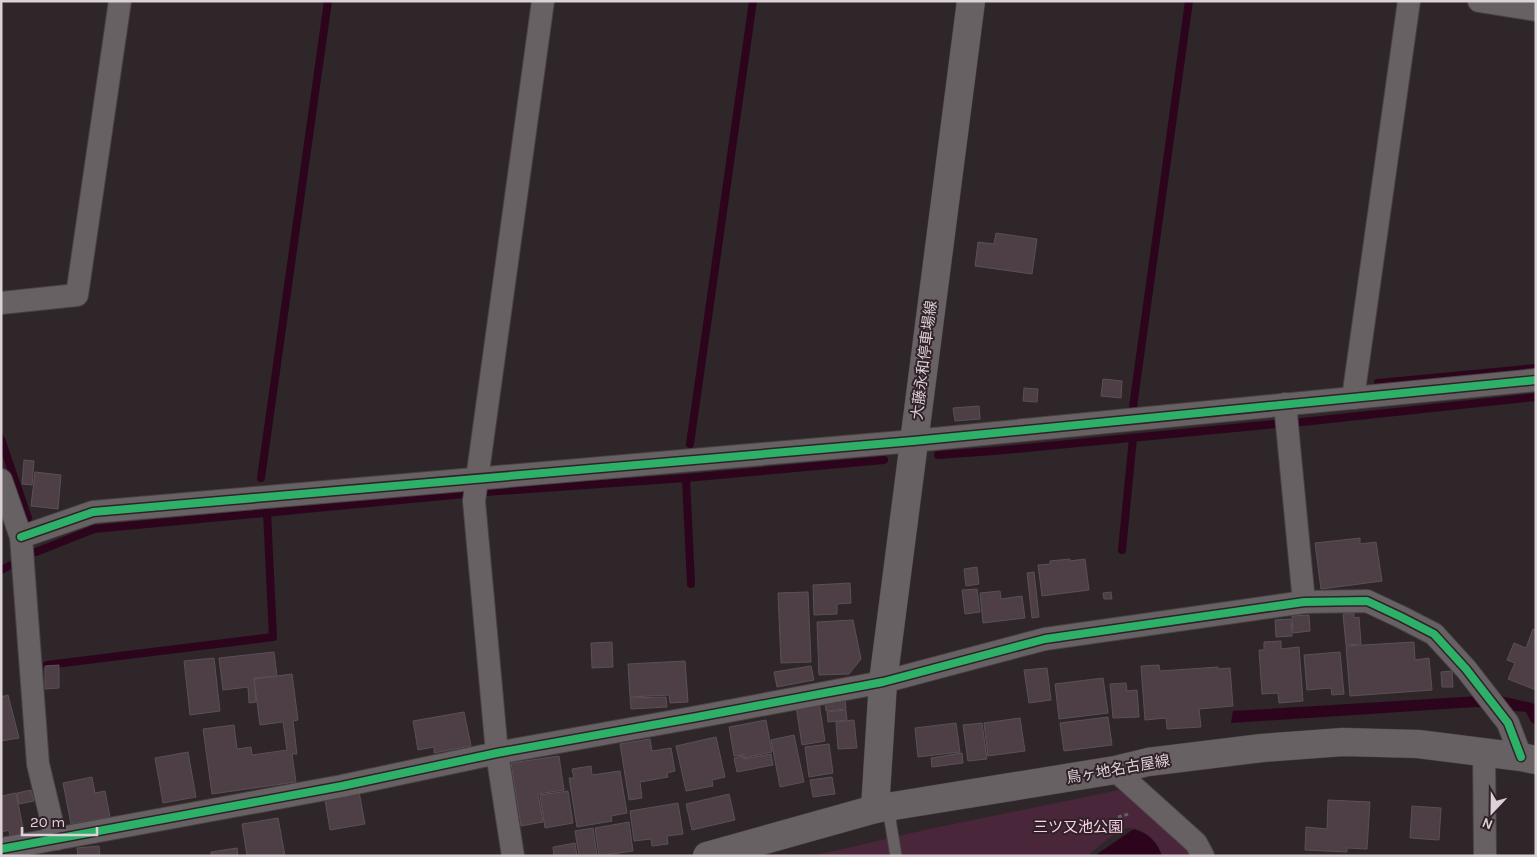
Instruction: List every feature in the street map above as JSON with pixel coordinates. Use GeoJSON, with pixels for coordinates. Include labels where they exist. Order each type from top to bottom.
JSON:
{"type":"FeatureCollection","features":[{"type":"Feature","properties":{"kind":"main road","name":"大藤永和停車場線"},"geometry":{"type":"LineString","coordinates":[[882,808],[883,682],[971,1]]}},
{"type":"Feature","properties":{"kind":"main road","name":"鳥ヶ地名古屋線"},"geometry":{"type":"LineString","coordinates":[[707,856],[882,808],[1115,770],[1148,762],[1262,748],[1343,742],[1418,744],[1528,758]]}},
{"type":"Feature","properties":{"kind":"street"},"geometry":{"type":"LineString","coordinates":[[1,303],[77,295],[120,1]]}},
{"type":"Feature","properties":{"kind":"street"},"geometry":{"type":"LineString","coordinates":[[513,856],[497,753],[474,501],[543,1]]}},
{"type":"Feature","properties":{"kind":"street"},"geometry":{"type":"LineString","coordinates":[[1353,398],[1409,1]]}},
{"type":"Feature","properties":{"kind":"street"},"geometry":{"type":"LineString","coordinates":[[1479,1],[1536,10]]}},
{"type":"Feature","properties":{"kind":"street"},"geometry":{"type":"LineString","coordinates":[[21,538],[94,512],[914,441],[1536,380]]}},
{"type":"Feature","properties":{"kind":"street"},"geometry":{"type":"LineString","coordinates":[[1286,404],[1304,602]]}},
{"type":"Feature","properties":{"kind":"street"},"geometry":{"type":"LineString","coordinates":[[1,480],[21,538],[38,764],[56,839]]}},
{"type":"Feature","properties":{"kind":"street"},"geometry":{"type":"LineString","coordinates":[[1,849],[342,786],[497,753],[883,682],[1045,639],[1304,602],[1367,601],[1401,616],[1434,634],[1476,682],[1508,723],[1528,758]]}},
{"type":"Feature","properties":{"kind":"street"},"geometry":{"type":"LineString","coordinates":[[1484,752],[1485,856]]}},
{"type":"Feature","properties":{"kind":"street"},"geometry":{"type":"LineString","coordinates":[[1115,770],[1196,843],[1204,856]]}},
{"type":"Feature","properties":{"kind":"lane"},"geometry":{"type":"LineString","coordinates":[[882,808],[896,856]]}},
{"type":"Feature","properties":{"kind":"green space","name":"三ツ又池公園"},"geometry":{"type":"Polygon","coordinates":[[[1129,788],[1195,856],[1162,856],[1152,839],[1142,831],[1130,828],[1119,831],[1087,856],[812,856],[929,829],[1129,788]]]}},
{"type":"Feature","properties":{"kind":"shaded area"},"geometry":{"type":"Polygon","coordinates":[[[1496,695],[1536,704],[1536,725],[1531,722],[1526,712],[1476,707],[1231,723],[1233,711],[1496,695]]]}},
{"type":"Feature","properties":{"kind":"shaded area"},"geometry":{"type":"Polygon","coordinates":[[[1134,829],[1152,839],[1158,846],[1162,856],[1094,856],[1134,829]]]}},
{"type":"Feature","properties":{"kind":"building"},"geometry":{"type":"Polygon","coordinates":[[[996,233],[1037,239],[1032,274],[975,266],[978,242],[994,244],[996,233]]]}},
{"type":"Feature","properties":{"kind":"building"},"geometry":{"type":"Polygon","coordinates":[[[1103,379],[1122,381],[1121,398],[1101,396],[1103,379]]]}},
{"type":"Feature","properties":{"kind":"building"},"geometry":{"type":"Polygon","coordinates":[[[1024,388],[1038,389],[1037,402],[1023,401],[1024,388]]]}},
{"type":"Feature","properties":{"kind":"building"},"geometry":{"type":"Polygon","coordinates":[[[979,406],[980,419],[955,421],[953,408],[979,406]]]}},
{"type":"Feature","properties":{"kind":"building"},"geometry":{"type":"Polygon","coordinates":[[[24,460],[34,461],[32,485],[22,484],[24,460]]]}},
{"type":"Feature","properties":{"kind":"building"},"geometry":{"type":"Polygon","coordinates":[[[35,472],[61,475],[58,509],[31,506],[35,472]]]}},
{"type":"Feature","properties":{"kind":"building"},"geometry":{"type":"Polygon","coordinates":[[[1360,538],[1360,544],[1376,542],[1382,581],[1321,589],[1315,543],[1360,538]]]}},
{"type":"Feature","properties":{"kind":"building"},"geometry":{"type":"Polygon","coordinates":[[[1070,559],[1070,561],[1085,559],[1089,590],[1042,596],[1038,565],[1050,564],[1050,561],[1070,559]]]}},
{"type":"Feature","properties":{"kind":"building"},"geometry":{"type":"Polygon","coordinates":[[[977,567],[979,584],[966,586],[964,569],[977,567]]]}},
{"type":"Feature","properties":{"kind":"building"},"geometry":{"type":"Polygon","coordinates":[[[1034,572],[1039,617],[1032,618],[1027,573],[1034,572]]]}},
{"type":"Feature","properties":{"kind":"building"},"geometry":{"type":"Polygon","coordinates":[[[850,583],[851,603],[837,604],[837,614],[814,615],[813,585],[850,583]]]}},
{"type":"Feature","properties":{"kind":"building"},"geometry":{"type":"Polygon","coordinates":[[[977,589],[980,612],[965,614],[962,590],[977,589]]]}},
{"type":"Feature","properties":{"kind":"building"},"geometry":{"type":"Polygon","coordinates":[[[1000,591],[1001,599],[1022,596],[1025,618],[983,623],[980,593],[1000,591]]]}},
{"type":"Feature","properties":{"kind":"building"},"geometry":{"type":"Polygon","coordinates":[[[808,592],[811,662],[781,663],[778,593],[808,592]]]}},
{"type":"Feature","properties":{"kind":"building"},"geometry":{"type":"Polygon","coordinates":[[[1111,592],[1112,599],[1104,599],[1103,593],[1111,592]]]}},
{"type":"Feature","properties":{"kind":"building"},"geometry":{"type":"Polygon","coordinates":[[[1354,613],[1354,618],[1359,617],[1361,644],[1346,645],[1343,614],[1354,613]]]}},
{"type":"Feature","properties":{"kind":"building"},"geometry":{"type":"Polygon","coordinates":[[[1309,615],[1310,631],[1293,633],[1292,616],[1309,615]]]}},
{"type":"Feature","properties":{"kind":"building"},"geometry":{"type":"Polygon","coordinates":[[[1291,619],[1292,636],[1276,637],[1275,620],[1291,619]]]}},
{"type":"Feature","properties":{"kind":"building"},"geometry":{"type":"Polygon","coordinates":[[[853,620],[861,659],[849,674],[819,675],[817,622],[853,620]]]}},
{"type":"Feature","properties":{"kind":"building"},"geometry":{"type":"Polygon","coordinates":[[[1533,629],[1536,630],[1536,690],[1508,679],[1515,663],[1507,660],[1514,643],[1526,648],[1533,629]]]}},
{"type":"Feature","properties":{"kind":"building"},"geometry":{"type":"Polygon","coordinates":[[[1281,641],[1281,649],[1299,647],[1303,701],[1279,703],[1278,693],[1262,694],[1259,650],[1264,650],[1264,642],[1281,641]]]}},
{"type":"Feature","properties":{"kind":"building"},"geometry":{"type":"Polygon","coordinates":[[[612,642],[613,667],[592,668],[591,643],[612,642]]]}},
{"type":"Feature","properties":{"kind":"building"},"geometry":{"type":"Polygon","coordinates":[[[1414,642],[1415,660],[1429,658],[1432,690],[1350,696],[1346,646],[1414,642]]]}},
{"type":"Feature","properties":{"kind":"building"},"geometry":{"type":"Polygon","coordinates":[[[274,652],[277,676],[254,678],[256,702],[249,703],[248,687],[223,690],[219,658],[274,652]]]}},
{"type":"Feature","properties":{"kind":"building"},"geometry":{"type":"Polygon","coordinates":[[[1340,652],[1344,694],[1332,695],[1331,688],[1307,690],[1304,655],[1340,652]]]}},
{"type":"Feature","properties":{"kind":"building"},"geometry":{"type":"Polygon","coordinates":[[[214,658],[220,711],[190,715],[184,661],[214,658]]]}},
{"type":"Feature","properties":{"kind":"building"},"geometry":{"type":"Polygon","coordinates":[[[685,661],[688,702],[670,703],[669,695],[630,697],[628,664],[685,661]]]}},
{"type":"Feature","properties":{"kind":"building"},"geometry":{"type":"Polygon","coordinates":[[[59,665],[59,688],[45,689],[45,666],[59,665]]]}},
{"type":"Feature","properties":{"kind":"building"},"geometry":{"type":"Polygon","coordinates":[[[1159,665],[1160,671],[1218,667],[1218,669],[1230,668],[1233,706],[1199,709],[1201,727],[1167,729],[1166,718],[1145,720],[1141,666],[1159,665]]]}},
{"type":"Feature","properties":{"kind":"building"},"geometry":{"type":"Polygon","coordinates":[[[811,666],[814,680],[777,687],[774,672],[811,666]]]}},
{"type":"Feature","properties":{"kind":"building"},"geometry":{"type":"Polygon","coordinates":[[[1047,668],[1051,700],[1029,703],[1024,670],[1047,668]]]}},
{"type":"Feature","properties":{"kind":"building"},"geometry":{"type":"Polygon","coordinates":[[[1452,671],[1453,687],[1442,687],[1441,672],[1452,671]]]}},
{"type":"Feature","properties":{"kind":"building"},"geometry":{"type":"Polygon","coordinates":[[[292,674],[298,720],[293,721],[297,754],[292,754],[296,782],[212,794],[203,729],[234,725],[237,749],[251,747],[252,755],[287,750],[283,722],[260,725],[254,679],[292,674]]]}},
{"type":"Feature","properties":{"kind":"building"},"geometry":{"type":"Polygon","coordinates":[[[1103,678],[1108,713],[1059,719],[1055,684],[1103,678]]]}},
{"type":"Feature","properties":{"kind":"building"},"geometry":{"type":"Polygon","coordinates":[[[1126,683],[1127,691],[1137,690],[1139,717],[1113,718],[1110,684],[1126,683]]]}},
{"type":"Feature","properties":{"kind":"building"},"geometry":{"type":"Polygon","coordinates":[[[8,695],[19,738],[1,741],[1,697],[8,695]]]}},
{"type":"Feature","properties":{"kind":"building"},"geometry":{"type":"Polygon","coordinates":[[[666,697],[667,707],[631,709],[630,698],[666,697]]]}},
{"type":"Feature","properties":{"kind":"building"},"geometry":{"type":"Polygon","coordinates":[[[845,698],[846,709],[826,711],[825,700],[845,698]]]}},
{"type":"Feature","properties":{"kind":"building"},"geometry":{"type":"Polygon","coordinates":[[[819,703],[825,741],[802,745],[796,706],[819,703]]]}},
{"type":"Feature","properties":{"kind":"building"},"geometry":{"type":"Polygon","coordinates":[[[846,710],[847,720],[828,722],[827,712],[846,710]]]}},
{"type":"Feature","properties":{"kind":"building"},"geometry":{"type":"Polygon","coordinates":[[[464,712],[471,746],[434,753],[434,747],[418,750],[413,721],[464,712]]]}},
{"type":"Feature","properties":{"kind":"building"},"geometry":{"type":"Polygon","coordinates":[[[1108,717],[1112,745],[1064,751],[1060,723],[1108,717]]]}},
{"type":"Feature","properties":{"kind":"building"},"geometry":{"type":"Polygon","coordinates":[[[1020,718],[1025,751],[988,756],[984,723],[1020,718]]]}},
{"type":"Feature","properties":{"kind":"building"},"geometry":{"type":"Polygon","coordinates":[[[766,720],[772,752],[744,758],[744,755],[734,756],[729,727],[766,720]]]}},
{"type":"Feature","properties":{"kind":"building"},"geometry":{"type":"Polygon","coordinates":[[[854,720],[857,748],[838,749],[836,722],[854,720]]]}},
{"type":"Feature","properties":{"kind":"building"},"geometry":{"type":"Polygon","coordinates":[[[956,723],[960,752],[918,757],[915,728],[956,723]]]}},
{"type":"Feature","properties":{"kind":"building"},"geometry":{"type":"Polygon","coordinates":[[[982,723],[987,759],[968,761],[963,725],[982,723]]]}},
{"type":"Feature","properties":{"kind":"building"},"geometry":{"type":"Polygon","coordinates":[[[794,735],[804,782],[780,787],[771,740],[794,735]]]}},
{"type":"Feature","properties":{"kind":"building"},"geometry":{"type":"Polygon","coordinates":[[[716,737],[725,777],[712,780],[713,786],[686,791],[676,746],[716,737]]]}},
{"type":"Feature","properties":{"kind":"building"},"geometry":{"type":"Polygon","coordinates":[[[650,739],[652,751],[671,748],[675,771],[667,773],[668,777],[640,782],[642,798],[629,800],[620,744],[650,739]]]}},
{"type":"Feature","properties":{"kind":"building"},"geometry":{"type":"Polygon","coordinates":[[[829,744],[833,773],[809,777],[805,747],[829,744]]]}},
{"type":"Feature","properties":{"kind":"building"},"geometry":{"type":"Polygon","coordinates":[[[188,752],[196,797],[163,803],[155,758],[188,752]]]}},
{"type":"Feature","properties":{"kind":"building"},"geometry":{"type":"Polygon","coordinates":[[[962,753],[963,763],[932,767],[931,758],[962,753]]]}},
{"type":"Feature","properties":{"kind":"building"},"geometry":{"type":"Polygon","coordinates":[[[771,754],[773,765],[737,772],[734,758],[743,756],[744,759],[771,754]]]}},
{"type":"Feature","properties":{"kind":"building"},"geometry":{"type":"Polygon","coordinates":[[[559,756],[564,790],[538,794],[543,822],[521,826],[511,763],[559,756]]]}},
{"type":"Feature","properties":{"kind":"building"},"geometry":{"type":"Polygon","coordinates":[[[591,766],[592,775],[620,771],[627,813],[611,816],[612,821],[577,827],[569,778],[574,778],[572,769],[591,766]]]}},
{"type":"Feature","properties":{"kind":"building"},"geometry":{"type":"Polygon","coordinates":[[[92,777],[95,793],[105,791],[110,817],[71,824],[63,783],[92,777]]]}},
{"type":"Feature","properties":{"kind":"building"},"geometry":{"type":"Polygon","coordinates":[[[832,777],[835,794],[813,797],[810,780],[832,777]]]}},
{"type":"Feature","properties":{"kind":"building"},"geometry":{"type":"Polygon","coordinates":[[[31,790],[34,801],[19,804],[17,793],[31,790]]]}},
{"type":"Feature","properties":{"kind":"building"},"geometry":{"type":"Polygon","coordinates":[[[568,791],[573,823],[545,828],[540,795],[568,791]]]}},
{"type":"Feature","properties":{"kind":"building"},"geometry":{"type":"Polygon","coordinates":[[[359,792],[365,824],[330,830],[325,800],[333,799],[333,796],[359,792]]]}},
{"type":"Feature","properties":{"kind":"building"},"geometry":{"type":"Polygon","coordinates":[[[16,793],[24,833],[10,836],[9,830],[2,832],[3,836],[1,836],[1,796],[16,793]]]}},
{"type":"Feature","properties":{"kind":"building"},"geometry":{"type":"Polygon","coordinates":[[[729,794],[735,820],[692,830],[686,804],[729,794]]]}},
{"type":"Feature","properties":{"kind":"building"},"geometry":{"type":"Polygon","coordinates":[[[1328,800],[1370,802],[1367,849],[1347,848],[1347,852],[1305,850],[1306,827],[1327,829],[1328,800]]]}},
{"type":"Feature","properties":{"kind":"building"},"geometry":{"type":"Polygon","coordinates":[[[678,803],[683,834],[667,836],[668,844],[652,846],[651,839],[634,841],[630,811],[678,803]]]}},
{"type":"Feature","properties":{"kind":"building"},"geometry":{"type":"Polygon","coordinates":[[[1412,806],[1441,808],[1439,840],[1410,838],[1412,806]]]}},
{"type":"Feature","properties":{"kind":"building"},"geometry":{"type":"Polygon","coordinates":[[[278,818],[285,856],[247,856],[242,824],[278,818]]]}},
{"type":"Feature","properties":{"kind":"building"},"geometry":{"type":"Polygon","coordinates":[[[629,822],[633,851],[599,856],[595,828],[629,822]]]}},
{"type":"Feature","properties":{"kind":"building"},"geometry":{"type":"Polygon","coordinates":[[[593,828],[597,855],[579,856],[575,831],[593,828]]]}},
{"type":"Feature","properties":{"kind":"building"},"geometry":{"type":"Polygon","coordinates":[[[575,843],[577,856],[554,856],[553,847],[575,843]]]}},
{"type":"Feature","properties":{"kind":"building"},"geometry":{"type":"Polygon","coordinates":[[[99,846],[100,856],[78,856],[77,848],[99,846]]]}},
{"type":"Feature","properties":{"kind":"building"},"geometry":{"type":"Polygon","coordinates":[[[237,848],[238,856],[211,856],[211,852],[237,848]]]}},
{"type":"Feature","properties":{"kind":"waterway"},"geometry":{"type":"LineString","coordinates":[[261,478],[328,1]]}},
{"type":"Feature","properties":{"kind":"waterway"},"geometry":{"type":"LineString","coordinates":[[690,444],[753,1]]}},
{"type":"Feature","properties":{"kind":"waterway"},"geometry":{"type":"LineString","coordinates":[[1133,407],[1189,1]]}},
{"type":"Feature","properties":{"kind":"waterway"},"geometry":{"type":"LineString","coordinates":[[1378,383],[1536,368]]}},
{"type":"Feature","properties":{"kind":"waterway"},"geometry":{"type":"LineString","coordinates":[[1293,423],[1536,397]]}},
{"type":"Feature","properties":{"kind":"waterway"},"geometry":{"type":"LineString","coordinates":[[938,455],[1276,424]]}},
{"type":"Feature","properties":{"kind":"waterway"},"geometry":{"type":"LineString","coordinates":[[1122,550],[1133,438]]}},
{"type":"Feature","properties":{"kind":"waterway"},"geometry":{"type":"LineString","coordinates":[[1,439],[28,518]]}},
{"type":"Feature","properties":{"kind":"waterway"},"geometry":{"type":"LineString","coordinates":[[486,492],[686,478],[884,460]]}},
{"type":"Feature","properties":{"kind":"waterway"},"geometry":{"type":"LineString","coordinates":[[686,478],[691,584]]}},
{"type":"Feature","properties":{"kind":"waterway"},"geometry":{"type":"LineString","coordinates":[[36,552],[94,529],[464,494]]}},
{"type":"Feature","properties":{"kind":"waterway"},"geometry":{"type":"LineString","coordinates":[[47,665],[273,637],[267,512]]}},
{"type":"Feature","properties":{"kind":"waterway"},"geometry":{"type":"LineString","coordinates":[[1,570],[13,564]]}},
{"type":"Feature","properties":{"kind":"cycle path"},"geometry":{"type":"LineString","coordinates":[[21,537],[93,512],[913,441],[1536,380]]}},
{"type":"Feature","properties":{"kind":"cycle path"},"geometry":{"type":"LineString","coordinates":[[1,849],[342,786],[497,753],[883,682],[1045,639],[1304,602],[1367,601],[1434,634],[1466,669],[1508,723],[1521,757]]}}]}
